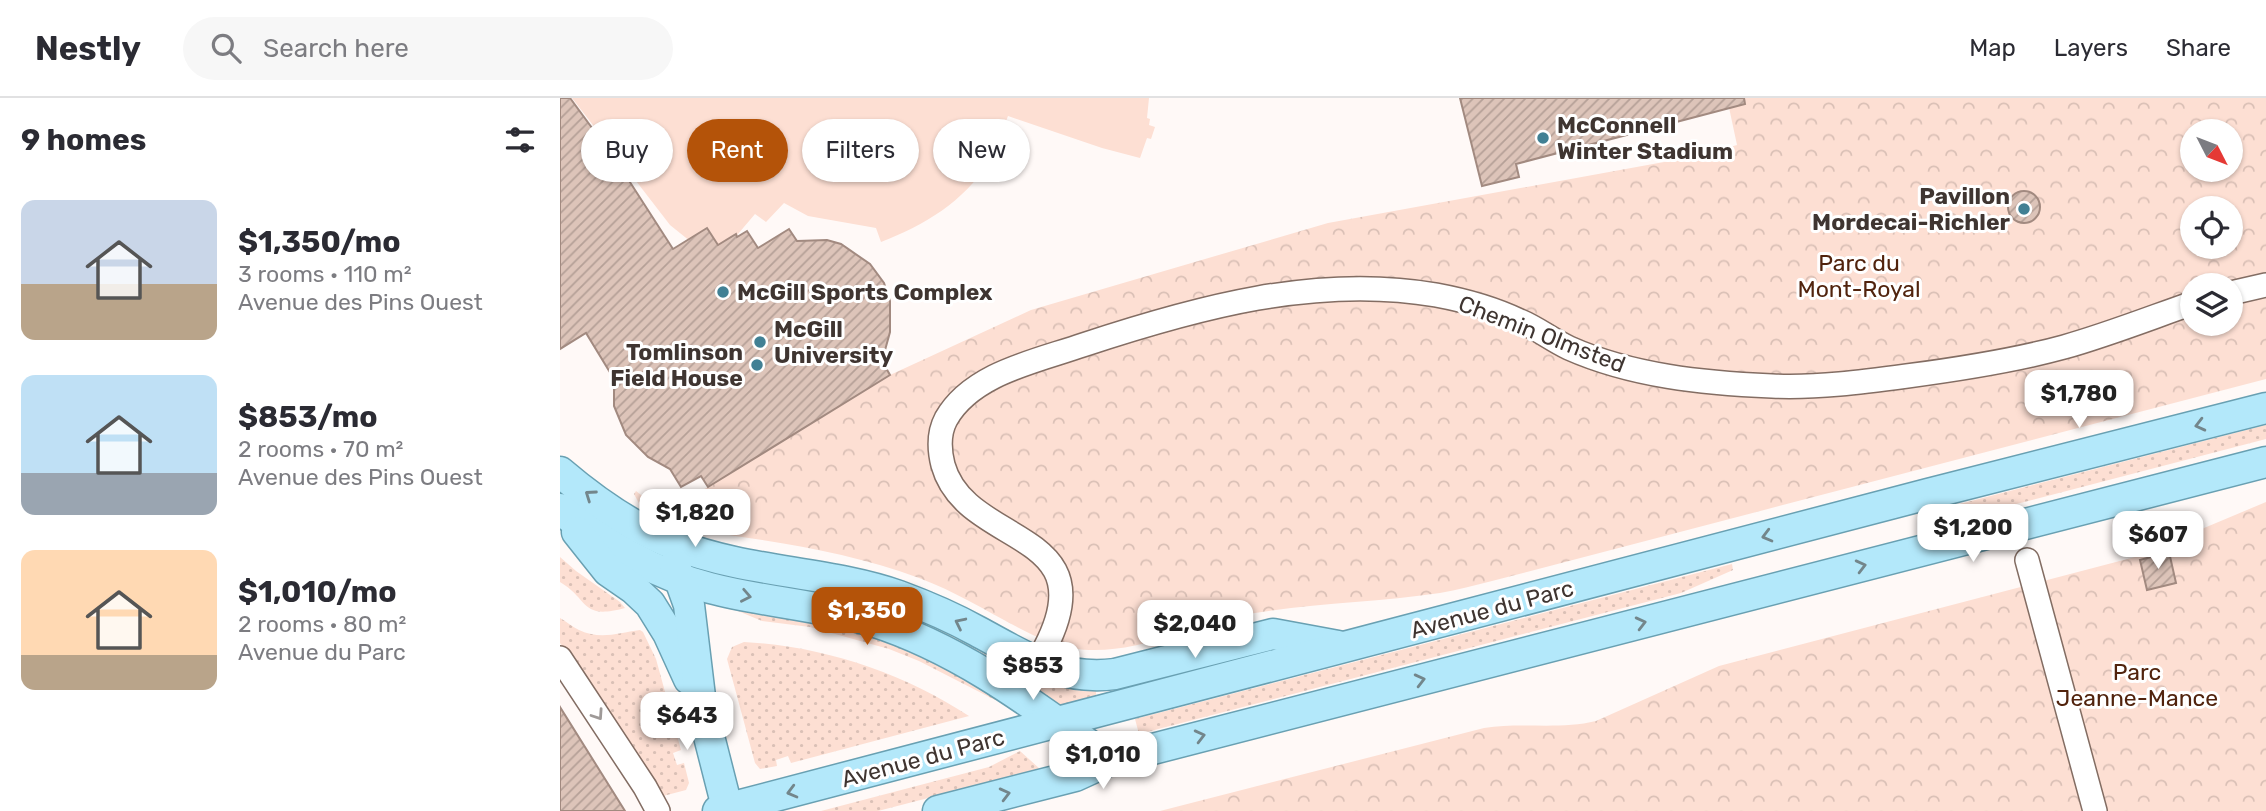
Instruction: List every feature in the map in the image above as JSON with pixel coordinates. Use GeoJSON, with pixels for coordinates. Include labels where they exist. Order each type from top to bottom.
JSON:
{"type":"FeatureCollection","features":[{"type":"Feature","properties":{"kind":"main road","name":"Avenue du Parc"},"geometry":{"type":"LineString","coordinates":[[725,810],[1928,494],[2266,408]]}},
{"type":"Feature","properties":{"kind":"main road"},"geometry":{"type":"LineString","coordinates":[[939,811],[1075,776],[1110,760],[2266,462]]}},
{"type":"Feature","properties":{"kind":"main road"},"geometry":{"type":"LineString","coordinates":[[560,472],[603,504],[664,540],[710,556],[846,581],[897,596],[964,624],[1037,664],[1061,672],[1094,676],[1115,674],[1272,634],[1345,648]]}},
{"type":"Feature","properties":{"kind":"main road"},"geometry":{"type":"LineString","coordinates":[[560,510],[603,539],[680,579],[745,596],[836,612],[872,621],[913,636],[974,667],[1110,760]]}},
{"type":"Feature","properties":{"kind":"main road"},"geometry":{"type":"LineString","coordinates":[[560,510],[608,571],[634,589],[654,608],[668,632],[701,705]]}},
{"type":"Feature","properties":{"kind":"main road"},"geometry":{"type":"LineString","coordinates":[[664,540],[689,605],[701,705],[725,810]]}},
{"type":"Feature","properties":{"kind":"street"},"geometry":{"type":"LineString","coordinates":[[2243,290],[2266,285]]}},
{"type":"Feature","properties":{"kind":"street","name":"Chemin Olmsted"},"geometry":{"type":"LineString","coordinates":[[1045,648],[1056,622],[1061,600],[1061,582],[1049,561],[1034,547],[971,506],[958,493],[946,476],[939,437],[944,422],[956,403],[973,388],[1004,373],[1089,343],[1263,296],[1295,292],[1385,289],[1438,295],[1500,313],[1519,320],[1567,347],[1623,368],[1709,383],[1831,386],[1968,368],[2064,347],[2180,307]]}},
{"type":"Feature","properties":{"kind":"street"},"geometry":{"type":"LineString","coordinates":[[2027,560],[2095,811]]}},
{"type":"Feature","properties":{"kind":"street"},"geometry":{"type":"LineString","coordinates":[[560,658],[658,811]]}},
{"type":"Feature","properties":{"kind":"green space"},"geometry":{"type":"Polygon","coordinates":[[[572,98],[1149,98],[1147,118],[1150,119],[1149,125],[1155,127],[1151,139],[1147,138],[1140,158],[1030,123],[1030,119],[1008,116],[1007,119],[933,119],[933,182],[973,182],[928,220],[881,242],[876,228],[808,216],[784,203],[766,222],[755,214],[721,254],[711,258],[670,225],[637,182],[673,182],[673,119],[588,119],[572,98]]]}},
{"type":"Feature","properties":{"kind":"green space","name":"Parc du Mont-Royal"},"geometry":{"type":"Polygon","coordinates":[[[1727,98],[2266,98],[2266,379],[1459,589],[1255,613],[1152,641],[1101,650],[1074,649],[1048,642],[952,592],[919,578],[858,559],[669,526],[677,511],[690,498],[890,375],[1031,310],[1328,223],[1697,156],[1737,145],[1727,98]]]}},
{"type":"Feature","properties":{"kind":"green space"},"geometry":{"type":"Polygon","coordinates":[[[2266,425],[2266,439],[1955,520],[1952,506],[2266,425]]]}},
{"type":"Feature","properties":{"kind":"green space"},"geometry":{"type":"Polygon","coordinates":[[[636,491],[672,519],[669,526],[643,511],[634,494],[636,491]]]}},
{"type":"Feature","properties":{"kind":"green space","name":"Parc Jeanne-Mance"},"geometry":{"type":"Polygon","coordinates":[[[2266,502],[2266,811],[1160,811],[1484,728],[1569,725],[1596,721],[1719,666],[2135,557],[2266,502]]]}},
{"type":"Feature","properties":{"kind":"green space"},"geometry":{"type":"Polygon","coordinates":[[[560,557],[625,608],[600,612],[587,606],[560,582],[560,557]]]}},
{"type":"Feature","properties":{"kind":"green space"},"geometry":{"type":"Polygon","coordinates":[[[1732,564],[1733,570],[1681,593],[1139,734],[1135,719],[1732,564]]]}},
{"type":"Feature","properties":{"kind":"green space"},"geometry":{"type":"Polygon","coordinates":[[[724,570],[831,589],[929,621],[1018,668],[1024,673],[1025,679],[1022,681],[721,579],[724,570]]]}},
{"type":"Feature","properties":{"kind":"green space"},"geometry":{"type":"Polygon","coordinates":[[[718,602],[816,620],[903,645],[1004,699],[995,700],[919,661],[889,649],[810,627],[762,621],[717,606],[718,602]]]}},
{"type":"Feature","properties":{"kind":"green space"},"geometry":{"type":"Polygon","coordinates":[[[560,618],[579,630],[594,635],[640,630],[643,632],[656,659],[681,750],[673,753],[677,765],[684,763],[689,783],[686,790],[663,796],[560,643],[560,618]]]}},
{"type":"Feature","properties":{"kind":"green space"},"geometry":{"type":"Polygon","coordinates":[[[744,642],[803,649],[861,664],[917,687],[969,716],[791,763],[788,756],[776,760],[777,766],[760,769],[755,763],[727,659],[732,647],[744,642]]]}},
{"type":"Feature","properties":{"kind":"green space"},"geometry":{"type":"Polygon","coordinates":[[[1043,680],[1096,688],[1096,695],[1056,707],[1031,690],[1043,680]]]}},
{"type":"Feature","properties":{"kind":"green space"},"geometry":{"type":"Polygon","coordinates":[[[1020,751],[1040,769],[878,811],[821,811],[989,767],[1020,751]]]}},
{"type":"Feature","properties":{"kind":"building","name":"McGill Sports Complex"},"geometry":{"type":"Polygon","coordinates":[[[560,98],[570,98],[585,119],[581,119],[581,182],[630,182],[673,249],[707,228],[718,245],[747,231],[758,248],[789,229],[797,241],[827,240],[841,244],[870,264],[884,283],[890,301],[890,332],[882,361],[890,375],[708,487],[701,476],[681,487],[670,469],[648,457],[626,435],[614,406],[614,379],[586,333],[560,349],[560,98]]]}},
{"type":"Feature","properties":{"kind":"building","name":"McConnell Winter Stadium"},"geometry":{"type":"Polygon","coordinates":[[[1460,98],[1744,98],[1745,104],[1516,164],[1519,177],[1482,186],[1460,98]]]}},
{"type":"Feature","properties":{"kind":"building","name":"Pavillon Mordecai-Richler"},"geometry":{"type":"Polygon","coordinates":[[[2024,191],[2035,196],[2040,207],[2035,218],[2024,223],[2013,218],[2008,207],[2013,196],[2024,191]]]}},
{"type":"Feature","properties":{"kind":"building"},"geometry":{"type":"Polygon","coordinates":[[[2169,552],[2176,583],[2147,590],[2140,560],[2169,552]]]}},
{"type":"Feature","properties":{"kind":"building"},"geometry":{"type":"Polygon","coordinates":[[[560,707],[625,811],[560,811],[560,707]]]}},
{"type":"Feature","properties":{"kind":"place","name":"McConnell Winter Stadium"},"geometry":{"type":"Point","coordinates":[1543,138]}},
{"type":"Feature","properties":{"kind":"place","name":"Pavillon Mordecai-Richler"},"geometry":{"type":"Point","coordinates":[2024,209]}},
{"type":"Feature","properties":{"kind":"place","name":"McGill Sports Complex"},"geometry":{"type":"Point","coordinates":[723,292]}},
{"type":"Feature","properties":{"kind":"place","name":"McGill University"},"geometry":{"type":"Point","coordinates":[760,342]}},
{"type":"Feature","properties":{"kind":"place","name":"Tomlinson Field House"},"geometry":{"type":"Point","coordinates":[757,365]}}]}
